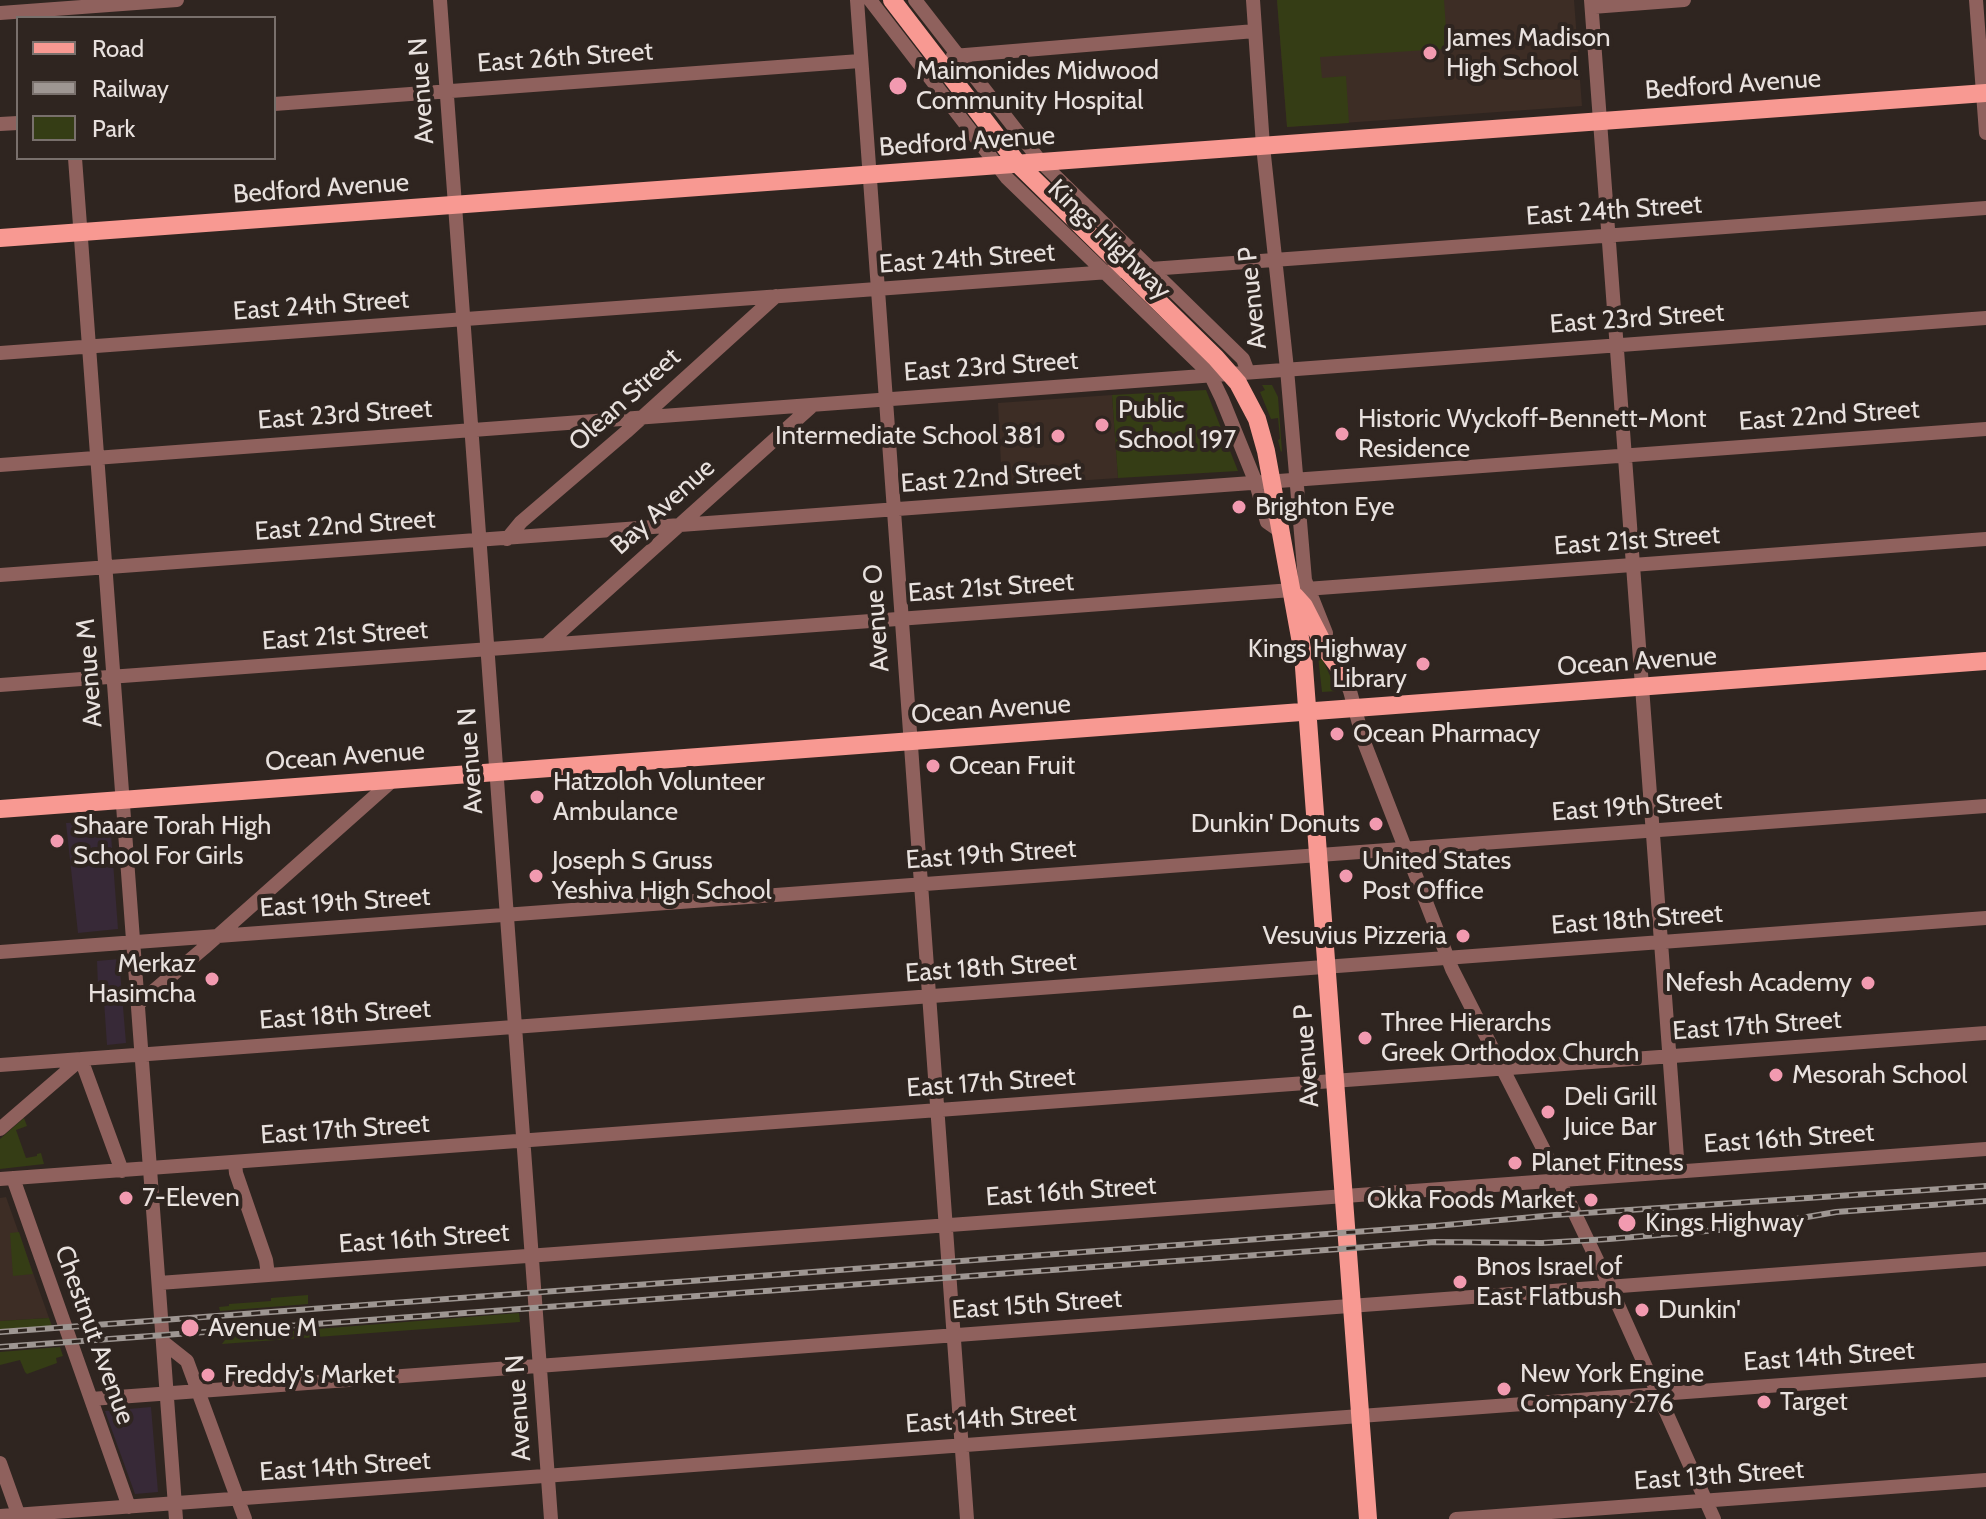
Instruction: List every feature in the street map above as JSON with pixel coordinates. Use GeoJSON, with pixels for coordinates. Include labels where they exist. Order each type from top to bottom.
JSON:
{"type":"FeatureCollection","features":[{"type":"Feature","properties":{"kind":"main road","name":"Kings Highway"},"geometry":{"type":"LineString","coordinates":[[892,0],[1018,164],[1197,339],[1219,373],[1238,383],[1257,419],[1266,451],[1264,483],[1300,590]]}},
{"type":"Feature","properties":{"kind":"main road","name":"Bedford Avenue"},"geometry":{"type":"LineString","coordinates":[[0,238],[1985,94]]}},
{"type":"Feature","properties":{"kind":"main road"},"geometry":{"type":"LineString","coordinates":[[1300,590],[1304,606],[1327,651],[1342,671]]}},
{"type":"Feature","properties":{"kind":"main road","name":"Avenue P"},"geometry":{"type":"LineString","coordinates":[[1300,590],[1368,1519]]}},
{"type":"Feature","properties":{"kind":"main road","name":"Ocean Avenue"},"geometry":{"type":"LineString","coordinates":[[0,809],[1986,661]]}},
{"type":"Feature","properties":{"kind":"street"},"geometry":{"type":"LineString","coordinates":[[0,13],[177,0]]}},
{"type":"Feature","properties":{"kind":"street","name":"Avenue N"},"geometry":{"type":"LineString","coordinates":[[440,0],[551,1519]]}},
{"type":"Feature","properties":{"kind":"street","name":"Avenue O"},"geometry":{"type":"LineString","coordinates":[[857,0],[967,1519]]}},
{"type":"Feature","properties":{"kind":"street","name":"Kings Highway"},"geometry":{"type":"LineString","coordinates":[[870,0],[995,164],[1105,273],[1219,373]]}},
{"type":"Feature","properties":{"kind":"street","name":"Kings Highway"},"geometry":{"type":"LineString","coordinates":[[915,0],[1041,162],[1243,359],[1248,372]]}},
{"type":"Feature","properties":{"kind":"street","name":"Avenue P"},"geometry":{"type":"LineString","coordinates":[[1253,0],[1263,146],[1287,369],[1305,580],[1300,590]]}},
{"type":"Feature","properties":{"kind":"street"},"geometry":{"type":"LineString","coordinates":[[1678,1171],[1592,3],[1684,0]]}},
{"type":"Feature","properties":{"kind":"street"},"geometry":{"type":"LineString","coordinates":[[1976,0],[1986,133]]}},
{"type":"Feature","properties":{"kind":"street"},"geometry":{"type":"LineString","coordinates":[[917,62],[957,55],[1255,31]]}},
{"type":"Feature","properties":{"kind":"street","name":"East 26th Street"},"geometry":{"type":"LineString","coordinates":[[276,104],[860,61]]}},
{"type":"Feature","properties":{"kind":"street","name":"Avenue M"},"geometry":{"type":"LineString","coordinates":[[75,160],[176,1519]]}},
{"type":"Feature","properties":{"kind":"street","name":"East 24th Street"},"geometry":{"type":"LineString","coordinates":[[0,353],[1986,208]]}},
{"type":"Feature","properties":{"kind":"street","name":"Olean Street"},"geometry":{"type":"LineString","coordinates":[[507,539],[521,522],[642,418],[776,296]]}},
{"type":"Feature","properties":{"kind":"street","name":"East 23rd Street"},"geometry":{"type":"LineString","coordinates":[[0,465],[1986,318]]}},
{"type":"Feature","properties":{"kind":"street","name":"Bay Avenue"},"geometry":{"type":"LineString","coordinates":[[546,646],[813,405]]}},
{"type":"Feature","properties":{"kind":"street","name":"East 22nd Street"},"geometry":{"type":"LineString","coordinates":[[0,575],[1986,429]]}},
{"type":"Feature","properties":{"kind":"street","name":"East 21st Street"},"geometry":{"type":"LineString","coordinates":[[0,685],[1986,539]]}},
{"type":"Feature","properties":{"kind":"street"},"geometry":{"type":"LineString","coordinates":[[1342,671],[1359,729],[1447,958],[1610,1287],[1714,1519]]}},
{"type":"Feature","properties":{"kind":"street"},"geometry":{"type":"LineString","coordinates":[[138,1004],[393,780]]}},
{"type":"Feature","properties":{"kind":"street","name":"East 19th Street"},"geometry":{"type":"LineString","coordinates":[[0,952],[1986,806]]}},
{"type":"Feature","properties":{"kind":"street","name":"East 18th Street"},"geometry":{"type":"LineString","coordinates":[[0,1065],[1986,918]]}},
{"type":"Feature","properties":{"kind":"street","name":"East 17th Street"},"geometry":{"type":"LineString","coordinates":[[6,1179],[1986,1033]]}},
{"type":"Feature","properties":{"kind":"street"},"geometry":{"type":"LineString","coordinates":[[0,1129],[81,1059],[122,1171]]}},
{"type":"Feature","properties":{"kind":"street","name":"East 16th Street"},"geometry":{"type":"LineString","coordinates":[[159,1283],[1986,1149]]}},
{"type":"Feature","properties":{"kind":"street"},"geometry":{"type":"LineString","coordinates":[[235,1163],[268,1275]]}},
{"type":"Feature","properties":{"kind":"street","name":"Chestnut Avenue"},"geometry":{"type":"LineString","coordinates":[[6,1179],[129,1507]]}},
{"type":"Feature","properties":{"kind":"street","name":"East 15th Street"},"geometry":{"type":"LineString","coordinates":[[91,1399],[1986,1259]]}},
{"type":"Feature","properties":{"kind":"street"},"geometry":{"type":"LineString","coordinates":[[163,1342],[187,1361],[245,1519]]}},
{"type":"Feature","properties":{"kind":"street","name":"East 14th Street"},"geometry":{"type":"LineString","coordinates":[[0,1516],[20,1517],[175,1503],[1986,1370]]}},
{"type":"Feature","properties":{"kind":"street"},"geometry":{"type":"LineString","coordinates":[[0,1463],[20,1517]]}},
{"type":"Feature","properties":{"kind":"street","name":"East 13th Street"},"geometry":{"type":"LineString","coordinates":[[1456,1519],[1986,1480]]}},
{"type":"Feature","properties":{"kind":"street"},"geometry":{"type":"LineString","coordinates":[[1701,1519],[1707,1501]]}},
{"type":"Feature","properties":{"kind":"shaded area","name":"James Madison High School"},"geometry":{"type":"Polygon","coordinates":[[[1277,0],[1574,0],[1582,106],[1287,127],[1277,0]]]}},
{"type":"Feature","properties":{"kind":"shaded area","name":"Intermediate School 381"},"geometry":{"type":"Polygon","coordinates":[[[1112,395],[1118,478],[1002,486],[998,403],[1112,395]]]}},
{"type":"Feature","properties":{"kind":"shaded area"},"geometry":{"type":"Polygon","coordinates":[[[110,821],[118,929],[78,933],[66,823],[110,821]]]}},
{"type":"Feature","properties":{"kind":"shaded area"},"geometry":{"type":"Polygon","coordinates":[[[119,959],[126,1043],[107,1045],[103,986],[98,986],[97,961],[119,959]]]}},
{"type":"Feature","properties":{"kind":"shaded area"},"geometry":{"type":"Polygon","coordinates":[[[6,1197],[49,1318],[0,1321],[0,1198],[6,1197]]]}},
{"type":"Feature","properties":{"kind":"shaded area"},"geometry":{"type":"Polygon","coordinates":[[[151,1407],[158,1492],[135,1494],[105,1411],[151,1407]]]}},
{"type":"Feature","properties":{"kind":"green space"},"geometry":{"type":"Polygon","coordinates":[[[1277,0],[1444,0],[1447,42],[1442,49],[1320,57],[1322,78],[1346,76],[1349,123],[1287,127],[1277,0]]]}},
{"type":"Feature","properties":{"kind":"green space"},"geometry":{"type":"Polygon","coordinates":[[[1262,385],[1272,385],[1278,397],[1281,452],[1278,418],[1271,419],[1260,392],[1265,390],[1262,385]]]}},
{"type":"Feature","properties":{"kind":"green space"},"geometry":{"type":"Polygon","coordinates":[[[1206,390],[1238,471],[1118,478],[1112,395],[1206,390]]]}},
{"type":"Feature","properties":{"kind":"green space"},"geometry":{"type":"Polygon","coordinates":[[[1318,656],[1321,656],[1337,691],[1322,692],[1318,656]]]}},
{"type":"Feature","properties":{"kind":"green space"},"geometry":{"type":"Polygon","coordinates":[[[24,1118],[27,1126],[16,1130],[26,1158],[41,1153],[44,1164],[0,1169],[0,1139],[24,1118]]]}},
{"type":"Feature","properties":{"kind":"green space"},"geometry":{"type":"Polygon","coordinates":[[[19,1232],[33,1274],[13,1276],[10,1233],[19,1232]]]}},
{"type":"Feature","properties":{"kind":"green space"},"geometry":{"type":"Polygon","coordinates":[[[308,1295],[308,1304],[220,1311],[219,1307],[271,1301],[271,1298],[308,1295]]]}},
{"type":"Feature","properties":{"kind":"green space"},"geometry":{"type":"Polygon","coordinates":[[[519,1313],[520,1322],[222,1344],[228,1336],[519,1313]]]}},
{"type":"Feature","properties":{"kind":"green space"},"geometry":{"type":"Polygon","coordinates":[[[49,1318],[52,1326],[0,1330],[0,1321],[49,1318]]]}},
{"type":"Feature","properties":{"kind":"green space"},"geometry":{"type":"Polygon","coordinates":[[[60,1347],[63,1356],[56,1358],[57,1363],[27,1374],[20,1360],[0,1365],[0,1352],[60,1347]]]}},
{"type":"Feature","properties":{"kind":"railway"},"geometry":{"type":"LineString","coordinates":[[0,1332],[1555,1215],[1986,1186]]}},
{"type":"Feature","properties":{"kind":"railway"},"geometry":{"type":"LineString","coordinates":[[0,1347],[1435,1242],[1542,1243],[1609,1239],[1743,1228],[1836,1212],[1986,1201]]}},
{"type":"Feature","properties":{"kind":"place","name":"James Madison High School"},"geometry":{"type":"Point","coordinates":[1430,53]}},
{"type":"Feature","properties":{"kind":"place","name":"Maimonides Midwood Community Hospital"},"geometry":{"type":"Point","coordinates":[898,86]}},
{"type":"Feature","properties":{"kind":"place","name":"Public School 197"},"geometry":{"type":"Point","coordinates":[1102,425]}},
{"type":"Feature","properties":{"kind":"place","name":"Historic Wyckoff-Bennett-Mont Residence"},"geometry":{"type":"Point","coordinates":[1342,434]}},
{"type":"Feature","properties":{"kind":"place","name":"Intermediate School 381"},"geometry":{"type":"Point","coordinates":[1058,436]}},
{"type":"Feature","properties":{"kind":"place","name":"Brighton Eye"},"geometry":{"type":"Point","coordinates":[1239,507]}},
{"type":"Feature","properties":{"kind":"place","name":"Kings Highway Library"},"geometry":{"type":"Point","coordinates":[1423,664]}},
{"type":"Feature","properties":{"kind":"place","name":"Ocean Pharmacy"},"geometry":{"type":"Point","coordinates":[1337,734]}},
{"type":"Feature","properties":{"kind":"place","name":"Ocean Fruit"},"geometry":{"type":"Point","coordinates":[933,766]}},
{"type":"Feature","properties":{"kind":"place","name":"Hatzoloh Volunteer Ambulance"},"geometry":{"type":"Point","coordinates":[537,797]}},
{"type":"Feature","properties":{"kind":"place","name":"Dunkin' Donuts"},"geometry":{"type":"Point","coordinates":[1376,824]}},
{"type":"Feature","properties":{"kind":"place","name":"Shaare Torah High School For Girls"},"geometry":{"type":"Point","coordinates":[57,841]}},
{"type":"Feature","properties":{"kind":"place","name":"Joseph S Gruss Yeshiva High School"},"geometry":{"type":"Point","coordinates":[536,876]}},
{"type":"Feature","properties":{"kind":"place","name":"United States Post Office"},"geometry":{"type":"Point","coordinates":[1346,876]}},
{"type":"Feature","properties":{"kind":"place","name":"Vesuvius Pizzeria"},"geometry":{"type":"Point","coordinates":[1463,936]}},
{"type":"Feature","properties":{"kind":"place","name":"Merkaz Hasimcha"},"geometry":{"type":"Point","coordinates":[212,979]}},
{"type":"Feature","properties":{"kind":"place","name":"Nefesh Academy"},"geometry":{"type":"Point","coordinates":[1868,983]}},
{"type":"Feature","properties":{"kind":"place","name":"Three Hierarchs Greek Orthodox Church"},"geometry":{"type":"Point","coordinates":[1365,1038]}},
{"type":"Feature","properties":{"kind":"place","name":"Mesorah School"},"geometry":{"type":"Point","coordinates":[1776,1075]}},
{"type":"Feature","properties":{"kind":"place","name":"Deli Grill Juice Bar"},"geometry":{"type":"Point","coordinates":[1548,1112]}},
{"type":"Feature","properties":{"kind":"place","name":"Planet Fitness"},"geometry":{"type":"Point","coordinates":[1515,1163]}},
{"type":"Feature","properties":{"kind":"place","name":"7-Eleven"},"geometry":{"type":"Point","coordinates":[126,1198]}},
{"type":"Feature","properties":{"kind":"place","name":"Okka Foods Market"},"geometry":{"type":"Point","coordinates":[1591,1200]}},
{"type":"Feature","properties":{"kind":"place","name":"Kings Highway"},"geometry":{"type":"Point","coordinates":[1627,1223]}},
{"type":"Feature","properties":{"kind":"place","name":"Bnos Israel of East Flatbush"},"geometry":{"type":"Point","coordinates":[1460,1282]}},
{"type":"Feature","properties":{"kind":"place","name":"Dunkin'"},"geometry":{"type":"Point","coordinates":[1642,1310]}},
{"type":"Feature","properties":{"kind":"place","name":"Avenue M"},"geometry":{"type":"Point","coordinates":[190,1328]}},
{"type":"Feature","properties":{"kind":"place","name":"Freddy's Market"},"geometry":{"type":"Point","coordinates":[208,1375]}},
{"type":"Feature","properties":{"kind":"place","name":"New York Engine Company 276"},"geometry":{"type":"Point","coordinates":[1504,1389]}},
{"type":"Feature","properties":{"kind":"place","name":"Target"},"geometry":{"type":"Point","coordinates":[1764,1402]}}]}
